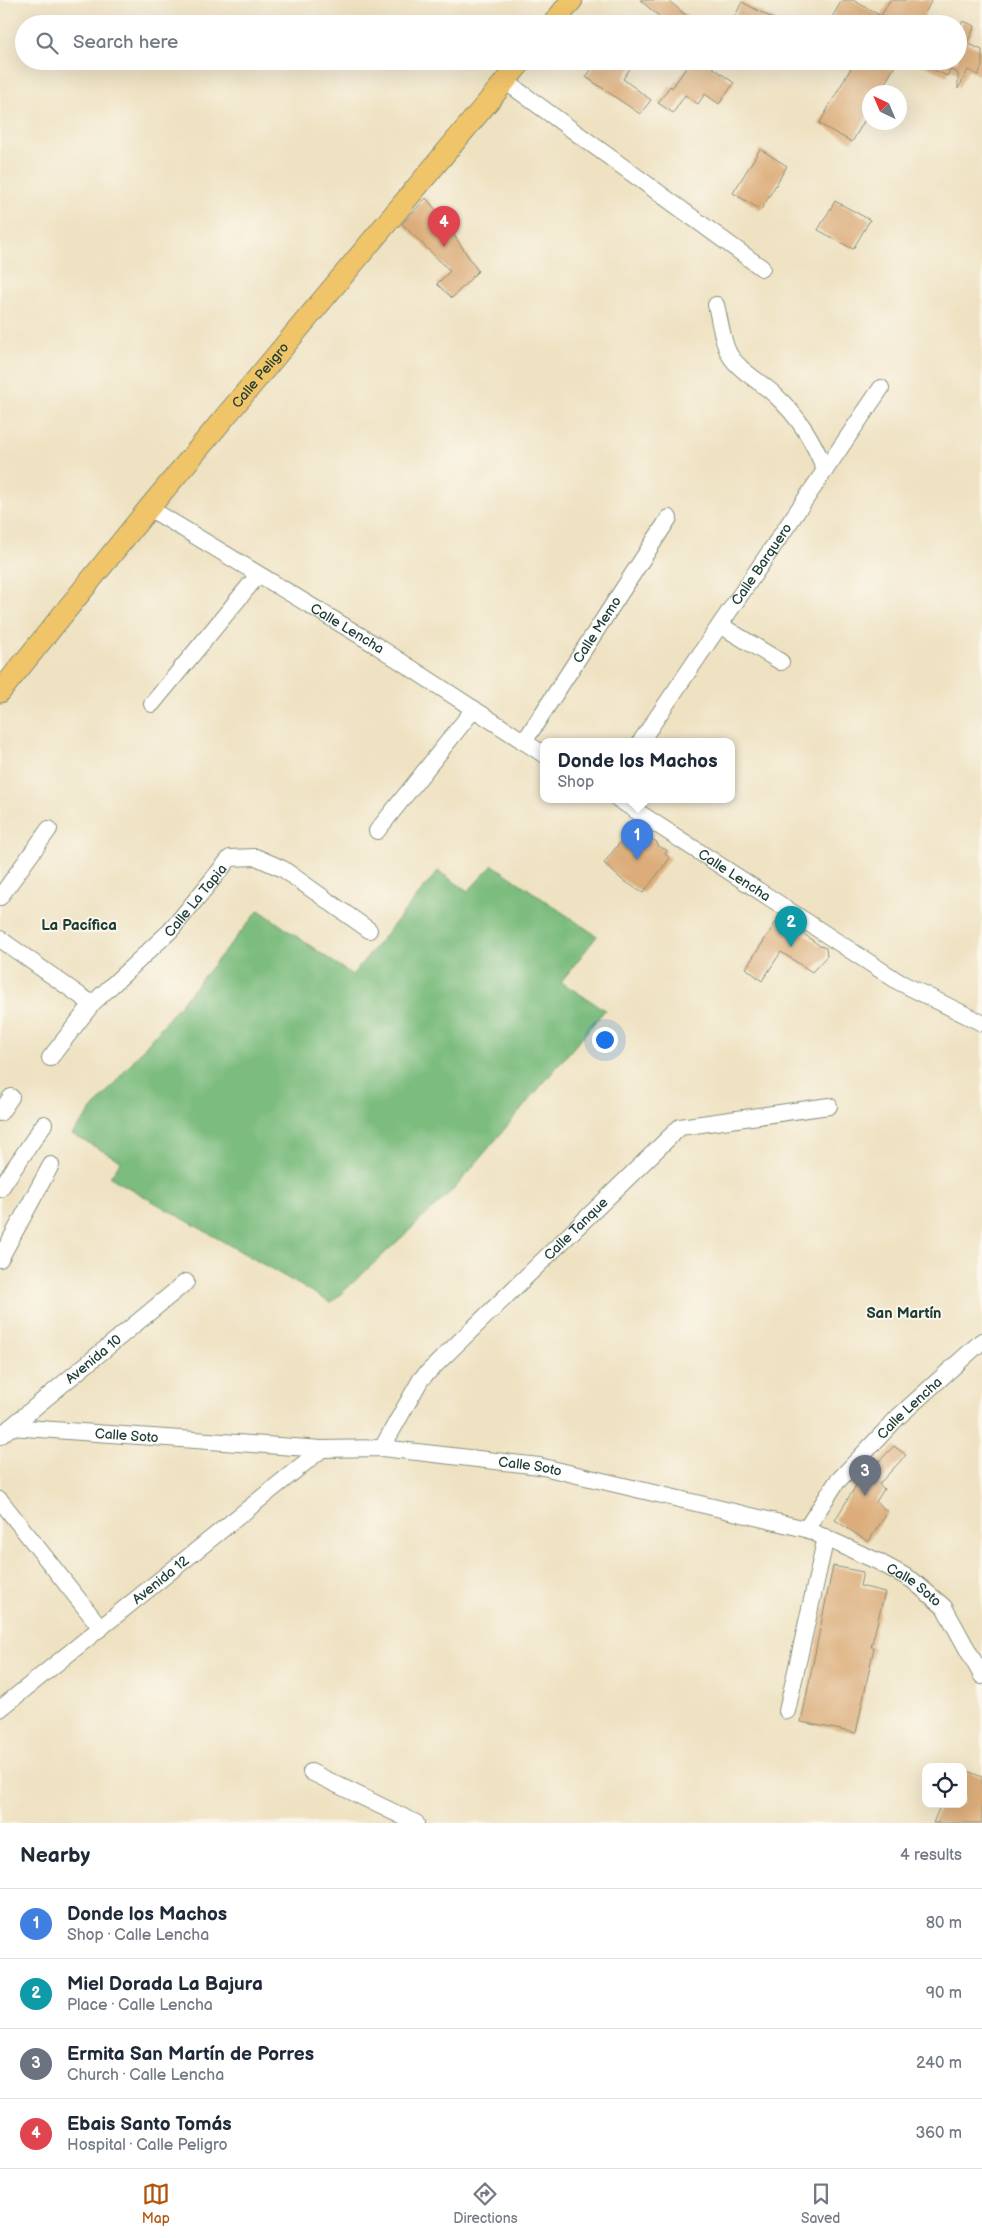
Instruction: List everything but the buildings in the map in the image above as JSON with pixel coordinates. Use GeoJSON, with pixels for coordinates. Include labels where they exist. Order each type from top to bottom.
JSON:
{"type":"FeatureCollection","features":[{"type":"Feature","properties":{"kind":"main road"},"geometry":{"type":"LineString","coordinates":[[560,15],[572,0]]}},
{"type":"Feature","properties":{"kind":"main road","name":"Calle Peligro"},"geometry":{"type":"LineString","coordinates":[[0,692],[149,508],[514,70]]}},
{"type":"Feature","properties":{"kind":"street"},"geometry":{"type":"LineString","coordinates":[[505,81],[762,268]]}},
{"type":"Feature","properties":{"kind":"street"},"geometry":{"type":"LineString","coordinates":[[716,306],[728,353],[740,368],[773,394],[793,413],[808,433],[825,470]]}},
{"type":"Feature","properties":{"kind":"street","name":"Calle Barquero"},"geometry":{"type":"LineString","coordinates":[[643,738],[881,388]]}},
{"type":"Feature","properties":{"kind":"street","name":"Calle Lencha"},"geometry":{"type":"LineString","coordinates":[[149,508],[374,644],[540,752]]}},
{"type":"Feature","properties":{"kind":"street","name":"Calle Memo"},"geometry":{"type":"LineString","coordinates":[[524,742],[669,518]]}},
{"type":"Feature","properties":{"kind":"street"},"geometry":{"type":"LineString","coordinates":[[152,704],[258,575]]}},
{"type":"Feature","properties":{"kind":"street"},"geometry":{"type":"LineString","coordinates":[[720,625],[781,662]]}},
{"type":"Feature","properties":{"kind":"street"},"geometry":{"type":"LineString","coordinates":[[377,831],[474,709]]}},
{"type":"Feature","properties":{"kind":"street","name":"Calle Lencha"},"geometry":{"type":"LineString","coordinates":[[624,803],[899,982],[982,1023]]}},
{"type":"Feature","properties":{"kind":"street"},"geometry":{"type":"LineString","coordinates":[[0,897],[49,829]]}},
{"type":"Feature","properties":{"kind":"street","name":"Calle La Tapia"},"geometry":{"type":"LineString","coordinates":[[50,1058],[92,1004],[171,930],[230,858],[256,857],[282,869],[369,930]]}},
{"type":"Feature","properties":{"kind":"street"},"geometry":{"type":"LineString","coordinates":[[0,939],[92,1004]]}},
{"type":"Feature","properties":{"kind":"street"},"geometry":{"type":"LineString","coordinates":[[0,1113],[11,1097]]}},
{"type":"Feature","properties":{"kind":"street","name":"Calle Tanque"},"geometry":{"type":"LineString","coordinates":[[382,1448],[420,1379],[680,1128],[829,1106]]}},
{"type":"Feature","properties":{"kind":"street"},"geometry":{"type":"LineString","coordinates":[[0,1189],[44,1124]]}},
{"type":"Feature","properties":{"kind":"street"},"geometry":{"type":"LineString","coordinates":[[0,1259],[51,1165]]}},
{"type":"Feature","properties":{"kind":"street","name":"Avenida 10"},"geometry":{"type":"LineString","coordinates":[[5,1432],[186,1282]]}},
{"type":"Feature","properties":{"kind":"street","name":"Calle Lencha"},"geometry":{"type":"LineString","coordinates":[[806,1529],[836,1484],[848,1470],[898,1417],[982,1341]]}},
{"type":"Feature","properties":{"kind":"street","name":"Calle Soto"},"geometry":{"type":"LineString","coordinates":[[5,1432],[322,1449],[382,1448],[539,1466],[806,1529],[912,1580],[944,1607],[982,1676]]}},
{"type":"Feature","properties":{"kind":"street","name":"Avenida 12"},"geometry":{"type":"LineString","coordinates":[[0,1709],[322,1449]]}},
{"type":"Feature","properties":{"kind":"street"},"geometry":{"type":"LineString","coordinates":[[0,1500],[101,1628]]}},
{"type":"Feature","properties":{"kind":"street"},"geometry":{"type":"LineString","coordinates":[[787,1710],[826,1537]]}},
{"type":"Feature","properties":{"kind":"street"},"geometry":{"type":"LineString","coordinates":[[311,1772],[416,1823]]}},
{"type":"Feature","properties":{"kind":"green space"},"geometry":{"type":"Polygon","coordinates":[[[493,865],[597,936],[561,982],[605,1010],[455,1188],[331,1303],[110,1177],[121,1161],[72,1134],[259,910],[352,975],[438,871],[468,891],[493,865]]]}},
{"type":"Feature","properties":{"kind":"place","name":"Ebais Santo Tomás"},"geometry":{"type":"Point","coordinates":[444,247]}},
{"type":"Feature","properties":{"kind":"place","name":"Donde los Machos"},"geometry":{"type":"Point","coordinates":[637,860]}},
{"type":"Feature","properties":{"kind":"place","name":"Miel Dorada La Bajura"},"geometry":{"type":"Point","coordinates":[791,947]}},
{"type":"Feature","properties":{"kind":"place","name":"Ermita San Martín de Porres"},"geometry":{"type":"Point","coordinates":[865,1496]}},
{"type":"Feature","properties":{"kind":"district","name":"La Pacífica"},"geometry":{"type":"Point","coordinates":[79,925]}},
{"type":"Feature","properties":{"kind":"district","name":"San Martín"},"geometry":{"type":"Point","coordinates":[904,1313]}}]}
